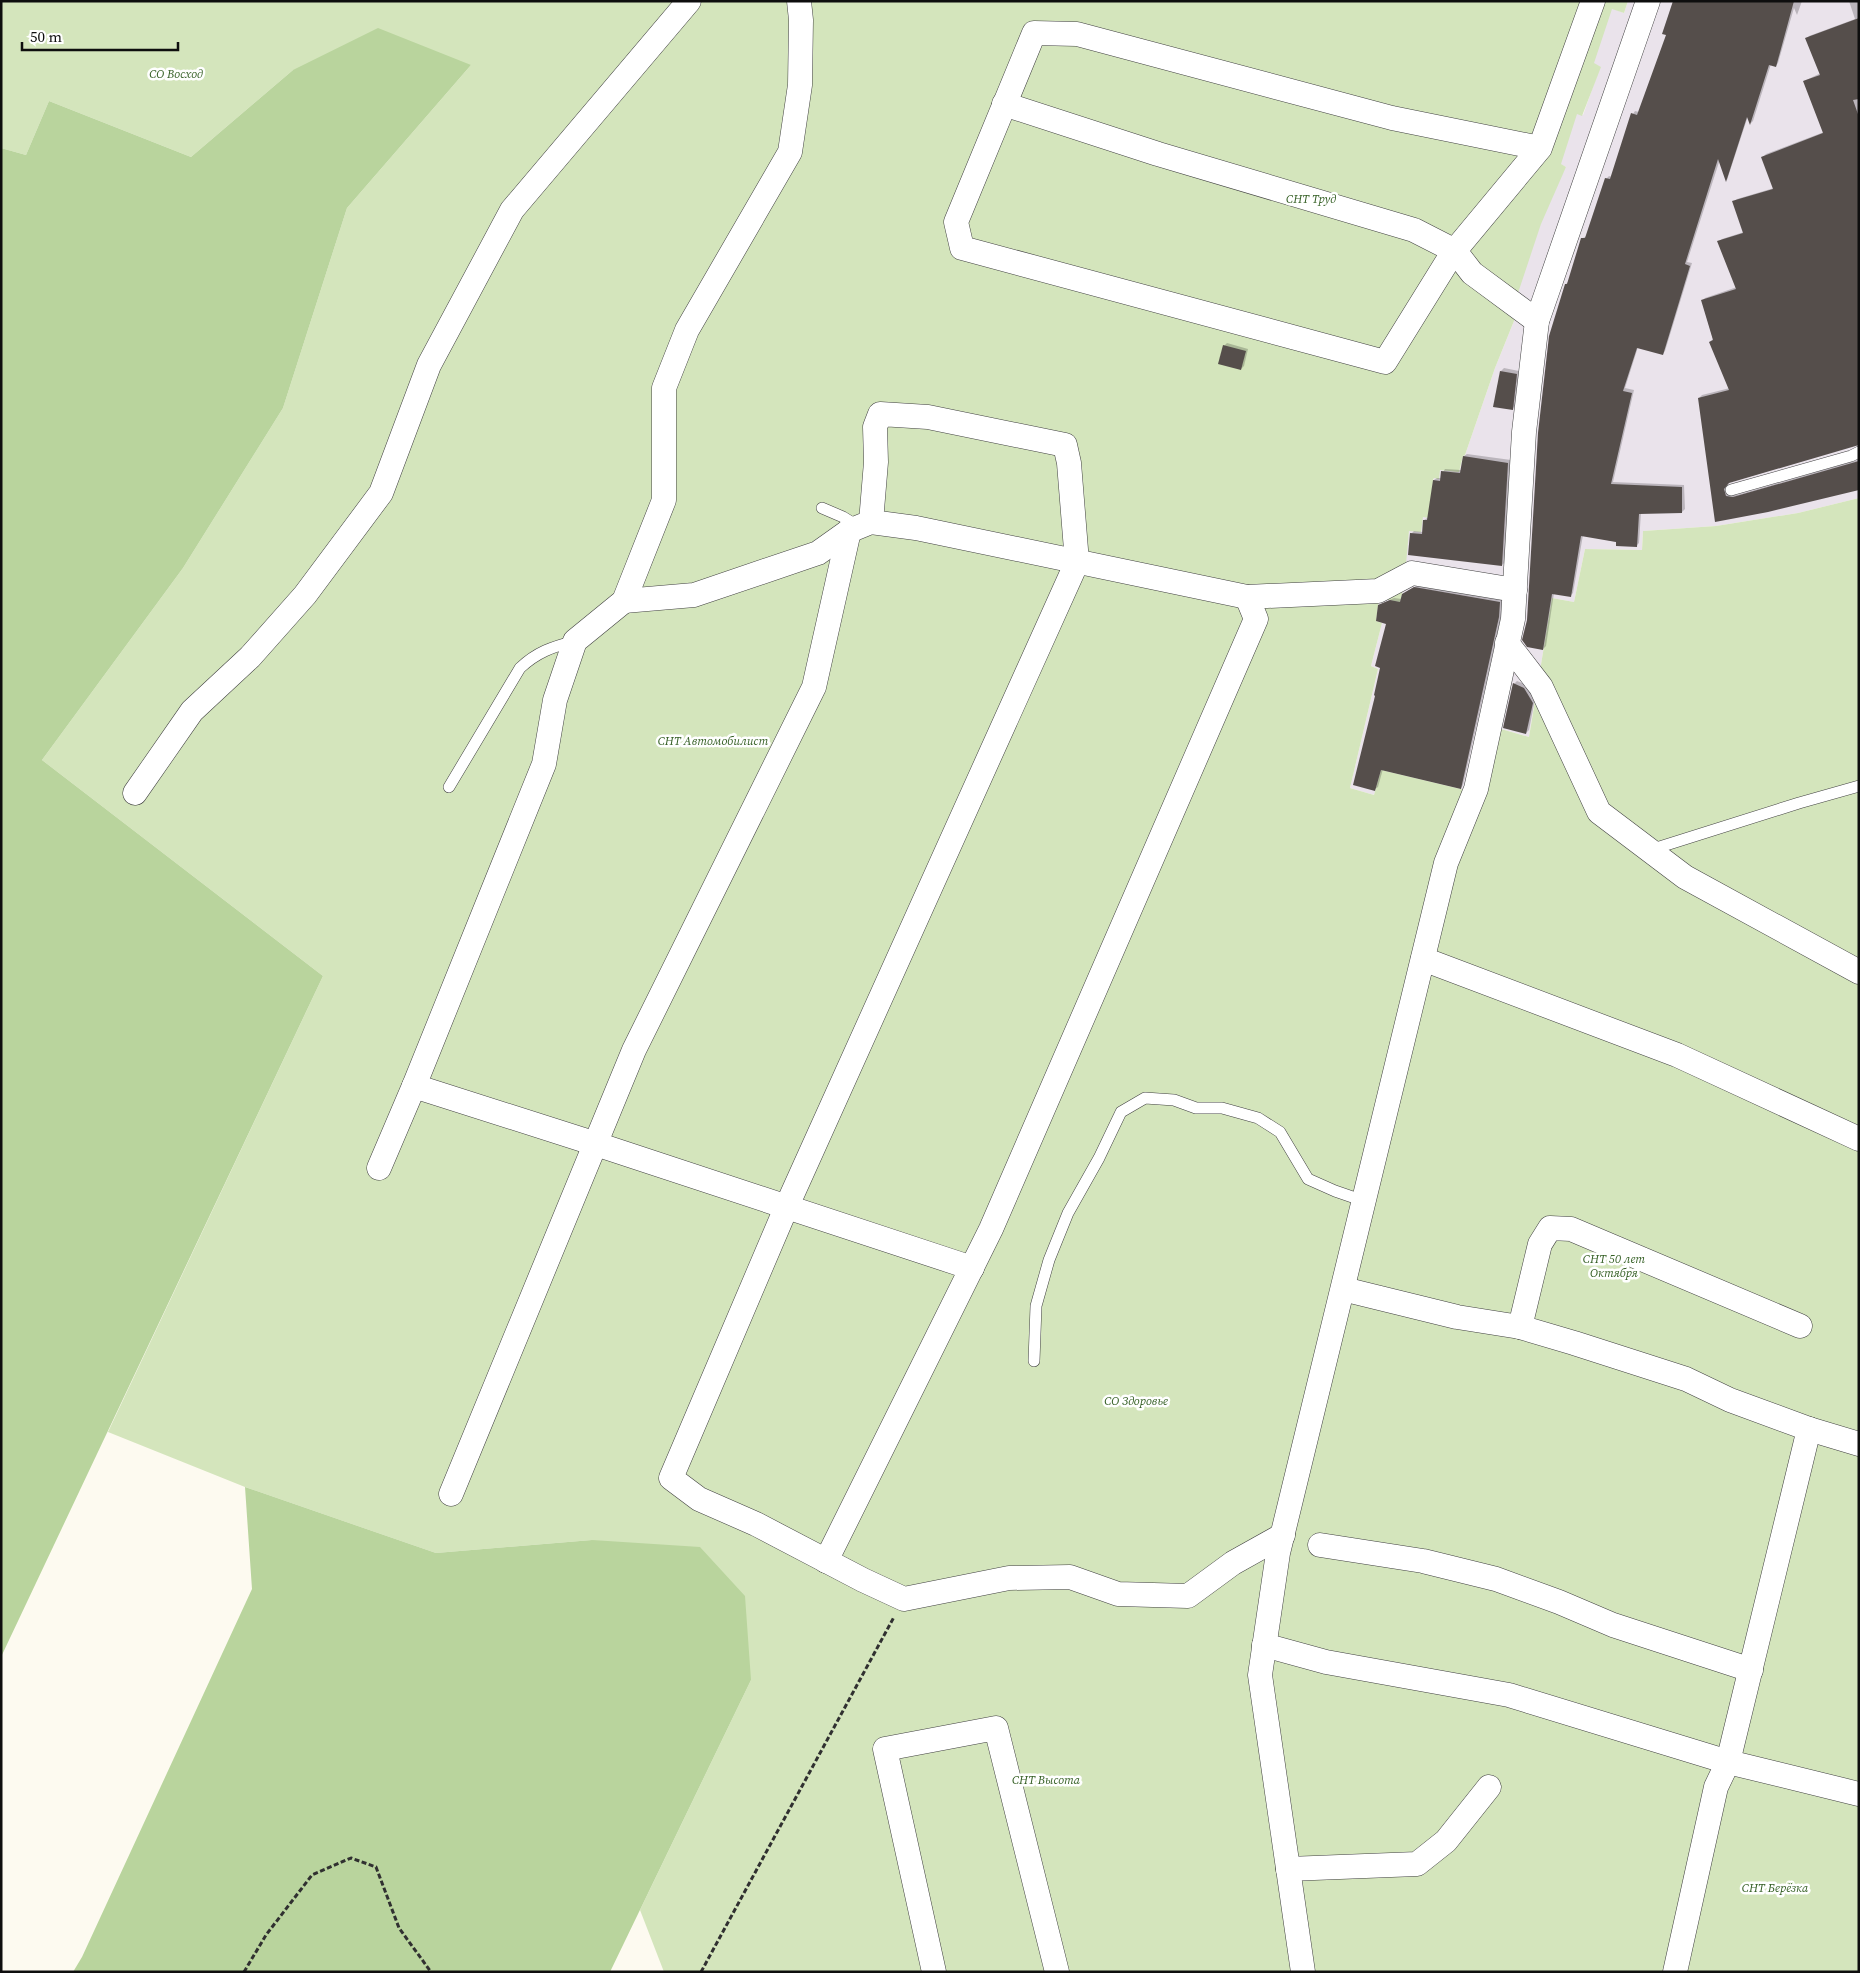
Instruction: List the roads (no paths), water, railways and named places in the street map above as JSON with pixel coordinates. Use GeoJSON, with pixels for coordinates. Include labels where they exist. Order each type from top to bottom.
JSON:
{"type":"FeatureCollection","features":[{"type":"Feature","properties":{"kind":"street"},"geometry":{"type":"LineString","coordinates":[[135,793],[192,711],[250,657],[305,594],[381,493],[429,365],[512,210],[689,1]]}},
{"type":"Feature","properties":{"kind":"street"},"geometry":{"type":"LineString","coordinates":[[378,1168],[414,1086],[544,764],[555,700],[575,641],[624,601],[664,500],[664,388],[687,330],[790,152],[800,85],[801,20],[799,1]]}},
{"type":"Feature","properties":{"kind":"street"},"geometry":{"type":"LineString","coordinates":[[1540,148],[1392,118],[1077,34],[1034,33],[956,222],[962,248],[1385,362],[1455,251],[1540,148],[1593,1]]}},
{"type":"Feature","properties":{"kind":"street"},"geometry":{"type":"LineString","coordinates":[[1303,1972],[1260,1675],[1278,1553],[1446,863],[1476,789],[1508,643],[1513,619],[1524,432],[1537,321],[1648,1]]}},
{"type":"Feature","properties":{"kind":"street"},"geometry":{"type":"LineString","coordinates":[[1004,104],[1158,154],[1414,230],[1455,251],[1472,274],[1537,321]]}},
{"type":"Feature","properties":{"kind":"street"},"geometry":{"type":"LineString","coordinates":[[451,1494],[634,1050],[814,687],[876,462],[875,427],[880,414],[928,417],[1065,445],[1069,464],[1077,562],[786,1208],[671,1478],[699,1499],[756,1524],[904,1599],[1009,1578],[1070,1577],[1118,1594],[1188,1596],[1233,1563],[1283,1535]]}},
{"type":"Feature","properties":{"kind":"street"},"geometry":{"type":"LineString","coordinates":[[624,601],[694,594],[818,553],[859,527],[916,528],[1248,597],[1378,591],[1412,573],[1514,590]]}},
{"type":"Feature","properties":{"kind":"street"},"geometry":{"type":"LineString","coordinates":[[826,1561],[991,1229],[1256,619],[1248,597]]}},
{"type":"Feature","properties":{"kind":"street"},"geometry":{"type":"LineString","coordinates":[[1508,643],[1541,687],[1599,812],[1685,877],[1859,972]]}},
{"type":"Feature","properties":{"kind":"street"},"geometry":{"type":"LineString","coordinates":[[1423,959],[1678,1055],[1859,1139]]}},
{"type":"Feature","properties":{"kind":"street"},"geometry":{"type":"LineString","coordinates":[[414,1086],[972,1268]]}},
{"type":"Feature","properties":{"kind":"street"},"geometry":{"type":"LineString","coordinates":[[1520,1327],[1540,1244],[1550,1228],[1571,1229],[1800,1326]]}},
{"type":"Feature","properties":{"kind":"street"},"geometry":{"type":"LineString","coordinates":[[1343,1289],[1457,1317],[1520,1327],[1686,1379],[1730,1400],[1859,1444]]}},
{"type":"Feature","properties":{"kind":"street"},"geometry":{"type":"LineString","coordinates":[[1675,1972],[1716,1787],[1728,1762],[1809,1428]]}},
{"type":"Feature","properties":{"kind":"street"},"geometry":{"type":"LineString","coordinates":[[1320,1545],[1423,1561],[1496,1579],[1559,1602],[1613,1625],[1751,1670]]}},
{"type":"Feature","properties":{"kind":"street"},"geometry":{"type":"LineString","coordinates":[[1264,1645],[1326,1662],[1509,1695],[1728,1762],[1859,1794]]}},
{"type":"Feature","properties":{"kind":"street"},"geometry":{"type":"LineString","coordinates":[[934,1972],[885,1749],[996,1728],[1057,1972]]}},
{"type":"Feature","properties":{"kind":"street"},"geometry":{"type":"LineString","coordinates":[[1288,1868],[1417,1864],[1446,1841],[1489,1787]]}},
{"type":"Feature","properties":{"kind":"lane"},"geometry":{"type":"LineString","coordinates":[[1731,490],[1851,456],[1859,452]]}},
{"type":"Feature","properties":{"kind":"lane"},"geometry":{"type":"LineString","coordinates":[[822,508],[859,527]]}},
{"type":"Feature","properties":{"kind":"lane"},"geometry":{"type":"LineString","coordinates":[[449,787],[520,668],[533,656],[556,646],[575,641]]}},
{"type":"Feature","properties":{"kind":"lane"},"geometry":{"type":"LineString","coordinates":[[1650,850],[1859,786]]}},
{"type":"Feature","properties":{"kind":"lane"},"geometry":{"type":"LineString","coordinates":[[1034,1361],[1036,1306],[1049,1260],[1068,1213],[1099,1158],[1121,1112],[1145,1098],[1174,1100],[1196,1108],[1222,1108],[1258,1118],[1280,1132],[1308,1179],[1335,1191],[1364,1200]]}},
{"type":"Feature","properties":{"kind":"park label","name":"СО Восход"},"geometry":{"type":"Point","coordinates":[176,74]}},
{"type":"Feature","properties":{"kind":"park label","name":"СНТ Труд"},"geometry":{"type":"Point","coordinates":[1311,199]}},
{"type":"Feature","properties":{"kind":"park label","name":"СНТ Автомобилист"},"geometry":{"type":"Point","coordinates":[713,741]}},
{"type":"Feature","properties":{"kind":"park label","name":"СНТ 50 лет Октября"},"geometry":{"type":"Point","coordinates":[1614,1266]}},
{"type":"Feature","properties":{"kind":"park label","name":"СО Здоровье"},"geometry":{"type":"Point","coordinates":[1136,1401]}},
{"type":"Feature","properties":{"kind":"park label","name":"СНТ Высота"},"geometry":{"type":"Point","coordinates":[1046,1780]}},
{"type":"Feature","properties":{"kind":"park label","name":"СНТ Берёзка"},"geometry":{"type":"Point","coordinates":[1775,1888]}}]}
